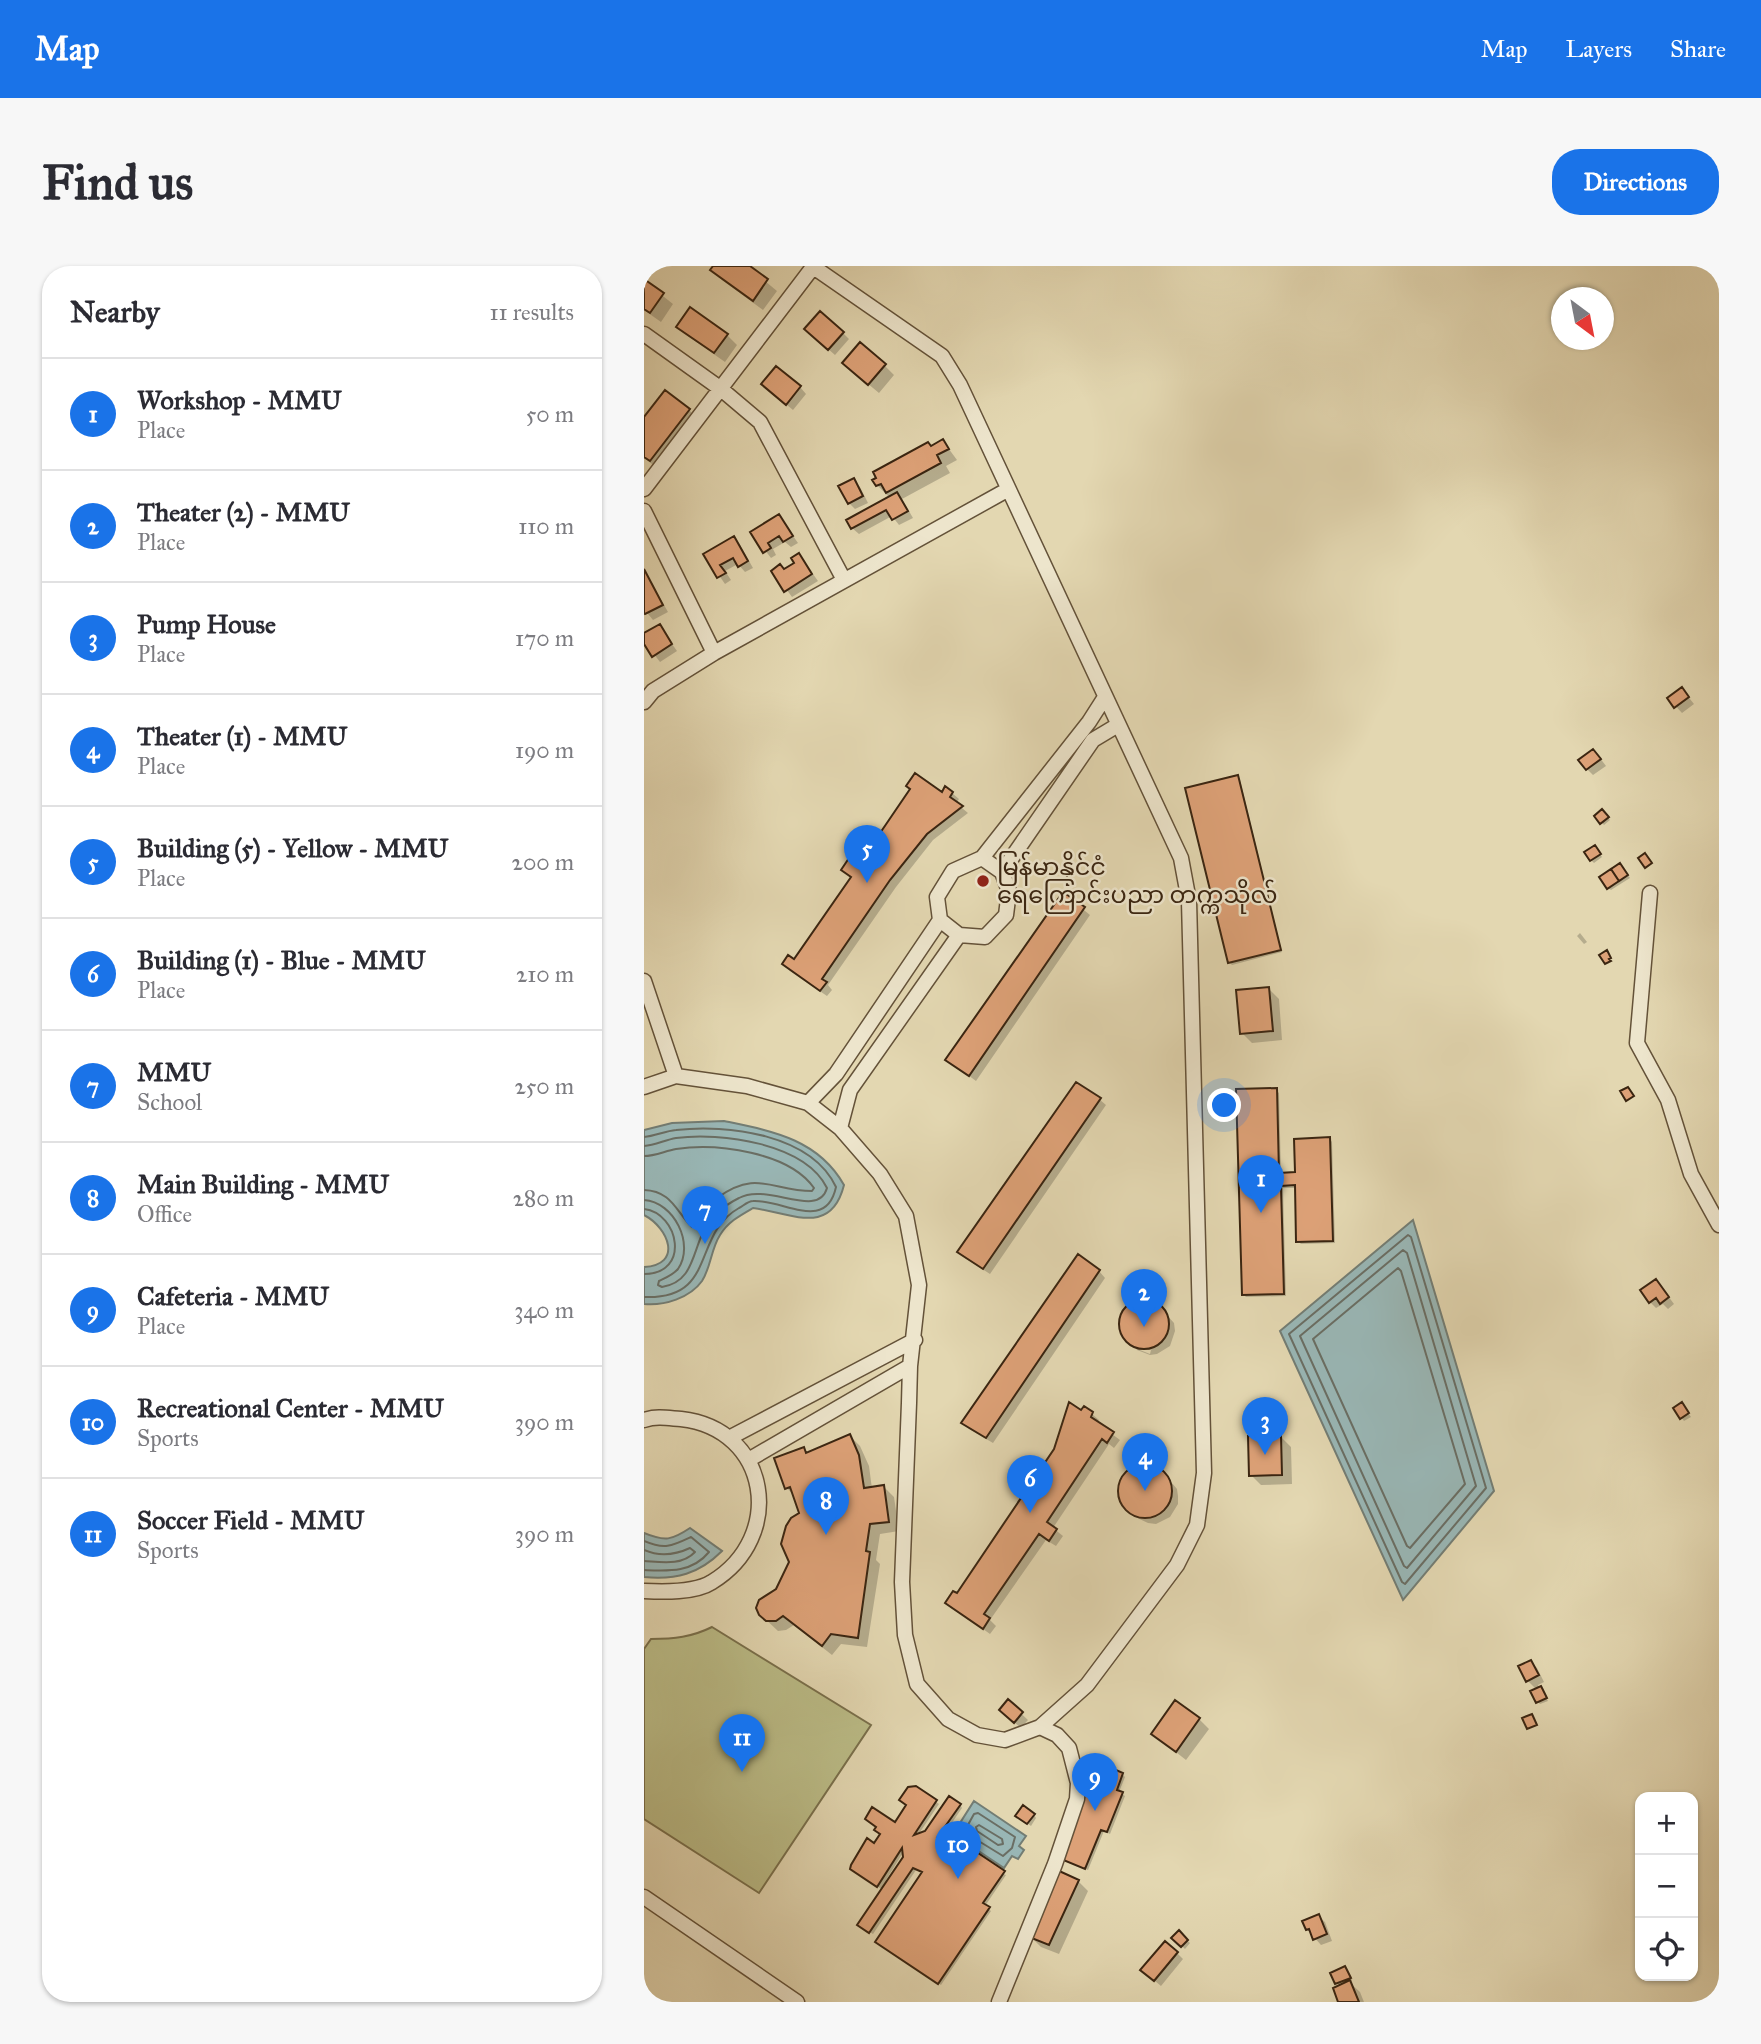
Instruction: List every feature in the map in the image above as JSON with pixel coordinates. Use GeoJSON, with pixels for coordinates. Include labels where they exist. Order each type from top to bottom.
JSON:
{"type":"FeatureCollection","features":[{"type":"Feature","properties":{"kind":"street"},"geometry":{"type":"LineString","coordinates":[[644,489],[813,267],[942,356],[960,385],[1181,858],[1189,901],[1204,1473],[1197,1525],[1177,1565],[1087,1685],[1040,1727],[1005,1740],[977,1735],[948,1719],[917,1684],[905,1635],[902,1582],[910,1366],[919,1285],[906,1216],[880,1174],[840,1128],[808,1103],[747,1086],[677,1076],[644,1087]]}},
{"type":"Feature","properties":{"kind":"street"},"geometry":{"type":"LineString","coordinates":[[644,334],[721,388],[760,422],[844,580]]}},
{"type":"Feature","properties":{"kind":"street"},"geometry":{"type":"LineString","coordinates":[[644,702],[653,691],[714,653],[1007,490]]}},
{"type":"Feature","properties":{"kind":"street"},"geometry":{"type":"LineString","coordinates":[[644,511],[714,653]]}},
{"type":"Feature","properties":{"kind":"street"},"geometry":{"type":"LineString","coordinates":[[808,1103],[835,1074],[940,920],[937,897],[953,871],[982,858],[1089,722],[1105,697]]}},
{"type":"Feature","properties":{"kind":"street"},"geometry":{"type":"LineString","coordinates":[[1002,872],[1093,740],[1118,725]]}},
{"type":"Feature","properties":{"kind":"street"},"geometry":{"type":"LineString","coordinates":[[940,920],[959,935],[985,937],[1006,915],[1009,891],[1002,872],[982,858]]}},
{"type":"Feature","properties":{"kind":"street"},"geometry":{"type":"LineString","coordinates":[[1650,893],[1637,1042],[1668,1100],[1691,1174],[1719,1225]]}},
{"type":"Feature","properties":{"kind":"street"},"geometry":{"type":"LineString","coordinates":[[840,1128],[850,1090],[959,935]]}},
{"type":"Feature","properties":{"kind":"street"},"geometry":{"type":"LineString","coordinates":[[644,981],[677,1076]]}},
{"type":"Feature","properties":{"kind":"street"},"geometry":{"type":"LineString","coordinates":[[729,1438],[915,1340]]}},
{"type":"Feature","properties":{"kind":"street"},"geometry":{"type":"LineString","coordinates":[[750,1459],[910,1366]]}},
{"type":"Feature","properties":{"kind":"street"},"geometry":{"type":"LineString","coordinates":[[644,1420],[654,1417],[701,1422],[729,1438],[750,1459],[758,1484],[759,1522],[744,1556],[711,1584],[670,1593],[644,1591]]}},
{"type":"Feature","properties":{"kind":"street"},"geometry":{"type":"LineString","coordinates":[[999,2002],[1055,1864],[1077,1799],[1078,1783],[1069,1748],[1057,1735],[1040,1727]]}},
{"type":"Feature","properties":{"kind":"street"},"geometry":{"type":"LineString","coordinates":[[644,1897],[797,2002]]}},
{"type":"Feature","properties":{"kind":"green space"},"geometry":{"type":"Polygon","coordinates":[[[712,1627],[871,1725],[759,1893],[644,1819],[644,1649],[651,1639],[683,1637],[712,1627]]]}},
{"type":"Feature","properties":{"kind":"water"},"geometry":{"type":"Polygon","coordinates":[[[724,1121],[776,1134],[807,1147],[833,1169],[844,1185],[838,1201],[830,1211],[808,1218],[753,1208],[723,1230],[705,1276],[697,1287],[676,1300],[644,1304],[644,1267],[664,1260],[668,1245],[660,1228],[644,1215],[644,1130],[672,1123],[724,1121]]]}},
{"type":"Feature","properties":{"kind":"water"},"geometry":{"type":"Polygon","coordinates":[[[1413,1220],[1494,1491],[1403,1600],[1280,1331],[1413,1220]]]}},
{"type":"Feature","properties":{"kind":"water"},"geometry":{"type":"Polygon","coordinates":[[[690,1528],[722,1551],[705,1565],[686,1574],[644,1577],[644,1533],[668,1538],[690,1528]]]}},
{"type":"Feature","properties":{"kind":"water"},"geometry":{"type":"Polygon","coordinates":[[[974,1801],[1026,1836],[1019,1846],[1024,1850],[1018,1859],[1012,1856],[1004,1868],[953,1834],[974,1801]]]}},
{"type":"Feature","properties":{"kind":"building"},"geometry":{"type":"Polygon","coordinates":[[[713,266],[750,266],[768,279],[753,301],[710,270],[713,266]]]}},
{"type":"Feature","properties":{"kind":"building"},"geometry":{"type":"Polygon","coordinates":[[[644,279],[664,293],[650,313],[644,309],[644,279]]]}},
{"type":"Feature","properties":{"kind":"building"},"geometry":{"type":"Polygon","coordinates":[[[690,307],[728,334],[714,353],[676,327],[690,307]]]}},
{"type":"Feature","properties":{"kind":"building"},"geometry":{"type":"Polygon","coordinates":[[[820,311],[844,332],[828,350],[804,329],[820,311]]]}},
{"type":"Feature","properties":{"kind":"building"},"geometry":{"type":"Polygon","coordinates":[[[860,342],[886,364],[868,385],[842,363],[860,342]]]}},
{"type":"Feature","properties":{"kind":"building"},"geometry":{"type":"Polygon","coordinates":[[[776,366],[801,386],[786,405],[761,384],[776,366]]]}},
{"type":"Feature","properties":{"kind":"building"},"geometry":{"type":"Polygon","coordinates":[[[665,390],[690,409],[650,461],[644,457],[644,417],[665,390]]]}},
{"type":"Feature","properties":{"kind":"building"},"geometry":{"type":"Polygon","coordinates":[[[943,439],[949,449],[937,455],[941,463],[886,493],[881,484],[876,486],[872,480],[876,478],[873,472],[928,442],[931,446],[943,439]]]}},
{"type":"Feature","properties":{"kind":"building"},"geometry":{"type":"Polygon","coordinates":[[[854,478],[863,496],[848,504],[838,486],[854,478]]]}},
{"type":"Feature","properties":{"kind":"building"},"geometry":{"type":"Polygon","coordinates":[[[897,492],[908,511],[892,520],[886,510],[851,529],[846,520],[897,492]]]}},
{"type":"Feature","properties":{"kind":"building"},"geometry":{"type":"Polygon","coordinates":[[[779,514],[793,536],[783,542],[779,536],[768,543],[771,548],[763,553],[750,532],[779,514]]]}},
{"type":"Feature","properties":{"kind":"building"},"geometry":{"type":"Polygon","coordinates":[[[734,536],[748,561],[738,567],[733,558],[720,565],[726,573],[717,578],[703,554],[734,536]]]}},
{"type":"Feature","properties":{"kind":"building"},"geometry":{"type":"Polygon","coordinates":[[[799,553],[812,574],[784,592],[771,571],[780,564],[784,569],[794,563],[791,558],[799,553]]]}},
{"type":"Feature","properties":{"kind":"building"},"geometry":{"type":"Polygon","coordinates":[[[644,569],[663,605],[645,614],[644,613],[644,569]]]}},
{"type":"Feature","properties":{"kind":"building"},"geometry":{"type":"Polygon","coordinates":[[[660,624],[672,644],[652,657],[644,644],[644,633],[660,624]]]}},
{"type":"Feature","properties":{"kind":"building"},"geometry":{"type":"Polygon","coordinates":[[[1682,687],[1689,697],[1674,708],[1667,698],[1682,687]]]}},
{"type":"Feature","properties":{"kind":"building"},"geometry":{"type":"Polygon","coordinates":[[[1593,749],[1601,759],[1586,770],[1578,760],[1593,749]]]}},
{"type":"Feature","properties":{"kind":"building"},"geometry":{"type":"Polygon","coordinates":[[[915,773],[942,792],[945,786],[953,792],[950,797],[963,806],[927,834],[890,880],[822,979],[827,982],[820,991],[782,964],[788,955],[794,959],[851,877],[841,870],[849,858],[859,864],[910,789],[906,786],[915,773]]]}},
{"type":"Feature","properties":{"kind":"building"},"geometry":{"type":"Polygon","coordinates":[[[1238,775],[1281,950],[1228,963],[1185,788],[1238,775]]]}},
{"type":"Feature","properties":{"kind":"building"},"geometry":{"type":"Polygon","coordinates":[[[1602,809],[1609,817],[1600,824],[1594,816],[1602,809]]]}},
{"type":"Feature","properties":{"kind":"building"},"geometry":{"type":"Polygon","coordinates":[[[1595,845],[1601,854],[1590,861],[1584,852],[1595,845]]]}},
{"type":"Feature","properties":{"kind":"building"},"geometry":{"type":"Polygon","coordinates":[[[1645,853],[1652,863],[1645,868],[1638,858],[1645,853]]]}},
{"type":"Feature","properties":{"kind":"building"},"geometry":{"type":"Polygon","coordinates":[[[1620,863],[1628,875],[1619,881],[1611,869],[1620,863]]]}},
{"type":"Feature","properties":{"kind":"building"},"geometry":{"type":"Polygon","coordinates":[[[1611,869],[1619,881],[1607,889],[1599,877],[1611,869]]]}},
{"type":"Feature","properties":{"kind":"building"},"geometry":{"type":"Polygon","coordinates":[[[1063,892],[1085,907],[969,1076],[945,1060],[1063,892]]]}},
{"type":"Feature","properties":{"kind":"building"},"geometry":{"type":"Polygon","coordinates":[[[1607,950],[1611,961],[1605,964],[1599,955],[1607,950]]]}},
{"type":"Feature","properties":{"kind":"building"},"geometry":{"type":"Polygon","coordinates":[[[1269,987],[1273,1031],[1240,1034],[1236,990],[1269,987]]]}},
{"type":"Feature","properties":{"kind":"building"},"geometry":{"type":"Polygon","coordinates":[[[1076,1082],[1101,1098],[983,1269],[957,1252],[1076,1082]]]}},
{"type":"Feature","properties":{"kind":"building"},"geometry":{"type":"Polygon","coordinates":[[[1628,1087],[1634,1096],[1626,1101],[1620,1091],[1628,1087]]]}},
{"type":"Feature","properties":{"kind":"building"},"geometry":{"type":"Polygon","coordinates":[[[1277,1088],[1279,1173],[1295,1172],[1294,1139],[1330,1137],[1333,1241],[1296,1242],[1295,1185],[1281,1186],[1284,1294],[1242,1295],[1236,1089],[1277,1088]]]}},
{"type":"Feature","properties":{"kind":"building"},"geometry":{"type":"Polygon","coordinates":[[[1078,1254],[1100,1270],[986,1438],[961,1423],[1078,1254]]]}},
{"type":"Feature","properties":{"kind":"building"},"geometry":{"type":"Polygon","coordinates":[[[1656,1279],[1669,1297],[1660,1304],[1656,1298],[1649,1303],[1640,1290],[1656,1279]]]}},
{"type":"Feature","properties":{"kind":"building"},"geometry":{"type":"Polygon","coordinates":[[[1144,1299],[1162,1306],[1169,1324],[1162,1342],[1144,1349],[1126,1342],[1119,1324],[1126,1306],[1144,1299]]]}},
{"type":"Feature","properties":{"kind":"building"},"geometry":{"type":"Polygon","coordinates":[[[1069,1402],[1081,1410],[1084,1406],[1093,1412],[1091,1417],[1114,1432],[1107,1443],[1102,1439],[1047,1522],[1057,1529],[1049,1541],[1039,1534],[984,1614],[990,1618],[983,1629],[945,1603],[953,1591],[957,1593],[1054,1449],[1069,1402]]]}},
{"type":"Feature","properties":{"kind":"building"},"geometry":{"type":"Polygon","coordinates":[[[1682,1402],[1689,1413],[1680,1419],[1673,1408],[1682,1402]]]}},
{"type":"Feature","properties":{"kind":"building"},"geometry":{"type":"Polygon","coordinates":[[[850,1434],[859,1455],[864,1488],[884,1485],[889,1522],[870,1524],[866,1551],[870,1552],[858,1638],[831,1634],[822,1646],[783,1616],[776,1621],[766,1621],[756,1608],[759,1600],[776,1589],[789,1562],[781,1544],[786,1526],[791,1518],[799,1513],[790,1487],[785,1489],[774,1458],[804,1447],[806,1453],[850,1434]]]}},
{"type":"Feature","properties":{"kind":"building"},"geometry":{"type":"Polygon","coordinates":[[[1281,1435],[1282,1475],[1249,1476],[1248,1436],[1281,1435]]]}},
{"type":"Feature","properties":{"kind":"building"},"geometry":{"type":"Polygon","coordinates":[[[1150,1464],[1160,1468],[1168,1476],[1172,1491],[1168,1506],[1160,1514],[1140,1518],[1130,1514],[1122,1506],[1118,1486],[1122,1476],[1130,1468],[1150,1464]]]}},
{"type":"Feature","properties":{"kind":"building"},"geometry":{"type":"Polygon","coordinates":[[[1531,1660],[1539,1675],[1526,1682],[1518,1666],[1531,1660]]]}},
{"type":"Feature","properties":{"kind":"building"},"geometry":{"type":"Polygon","coordinates":[[[1541,1686],[1547,1698],[1536,1703],[1530,1691],[1541,1686]]]}},
{"type":"Feature","properties":{"kind":"building"},"geometry":{"type":"Polygon","coordinates":[[[1008,1699],[1023,1712],[1014,1723],[999,1710],[1008,1699]]]}},
{"type":"Feature","properties":{"kind":"building"},"geometry":{"type":"Polygon","coordinates":[[[1175,1700],[1200,1718],[1176,1752],[1151,1734],[1175,1700]]]}},
{"type":"Feature","properties":{"kind":"building"},"geometry":{"type":"Polygon","coordinates":[[[1532,1714],[1537,1725],[1527,1729],[1522,1718],[1532,1714]]]}},
{"type":"Feature","properties":{"kind":"building"},"geometry":{"type":"Polygon","coordinates":[[[1095,1761],[1123,1773],[1117,1790],[1123,1792],[1107,1832],[1101,1830],[1085,1869],[1056,1857],[1095,1761]]]}},
{"type":"Feature","properties":{"kind":"building"},"geometry":{"type":"Polygon","coordinates":[[[916,1786],[937,1800],[914,1835],[925,1831],[949,1796],[961,1804],[937,1838],[943,1847],[951,1835],[1005,1871],[983,1903],[990,1907],[938,1984],[875,1942],[922,1872],[913,1868],[869,1933],[857,1925],[903,1857],[902,1848],[877,1887],[850,1869],[867,1838],[874,1843],[880,1834],[874,1830],[876,1827],[865,1819],[872,1807],[895,1822],[906,1805],[899,1800],[908,1787],[916,1786]]]}},
{"type":"Feature","properties":{"kind":"building"},"geometry":{"type":"Polygon","coordinates":[[[1023,1805],[1035,1814],[1027,1824],[1015,1816],[1023,1805]]]}},
{"type":"Feature","properties":{"kind":"building"},"geometry":{"type":"Polygon","coordinates":[[[1057,1870],[1079,1880],[1049,1945],[1029,1937],[1057,1870]]]}},
{"type":"Feature","properties":{"kind":"building"},"geometry":{"type":"Polygon","coordinates":[[[1319,1914],[1327,1934],[1313,1940],[1302,1921],[1319,1914]]]}},
{"type":"Feature","properties":{"kind":"building"},"geometry":{"type":"Polygon","coordinates":[[[1179,1930],[1188,1940],[1181,1947],[1171,1938],[1179,1930]]]}},
{"type":"Feature","properties":{"kind":"building"},"geometry":{"type":"Polygon","coordinates":[[[1165,1941],[1178,1952],[1154,1981],[1140,1970],[1165,1941]]]}},
{"type":"Feature","properties":{"kind":"building"},"geometry":{"type":"Polygon","coordinates":[[[1345,1966],[1351,1978],[1335,1984],[1330,1973],[1345,1966]]]}},
{"type":"Feature","properties":{"kind":"building"},"geometry":{"type":"Polygon","coordinates":[[[1350,1980],[1359,2002],[1338,2002],[1333,1988],[1350,1980]]]}},
{"type":"Feature","properties":{"kind":"place","name":"မြန်မာနိုင်ငံ ရေကြောင်းပညာ တက္ကသိုလ်"},"geometry":{"type":"Point","coordinates":[983,881]}},
{"type":"Feature","properties":{"kind":"place","name":"Building (5) - Yellow - MMU"},"geometry":{"type":"Point","coordinates":[867,883]}},
{"type":"Feature","properties":{"kind":"place","name":"Workshop - MMU"},"geometry":{"type":"Point","coordinates":[1261,1213]}},
{"type":"Feature","properties":{"kind":"place","name":"MMU"},"geometry":{"type":"Point","coordinates":[705,1244]}},
{"type":"Feature","properties":{"kind":"place","name":"Theater (2) - MMU"},"geometry":{"type":"Point","coordinates":[1144,1327]}},
{"type":"Feature","properties":{"kind":"place","name":"Pump House"},"geometry":{"type":"Point","coordinates":[1265,1455]}},
{"type":"Feature","properties":{"kind":"place","name":"Theater (1) - MMU"},"geometry":{"type":"Point","coordinates":[1145,1491]}},
{"type":"Feature","properties":{"kind":"place","name":"Building (1) - Blue - MMU"},"geometry":{"type":"Point","coordinates":[1030,1513]}},
{"type":"Feature","properties":{"kind":"place","name":"Main Building - MMU"},"geometry":{"type":"Point","coordinates":[826,1535]}},
{"type":"Feature","properties":{"kind":"place","name":"Soccer Field - MMU"},"geometry":{"type":"Point","coordinates":[742,1772]}},
{"type":"Feature","properties":{"kind":"place","name":"Cafeteria - MMU"},"geometry":{"type":"Point","coordinates":[1095,1811]}},
{"type":"Feature","properties":{"kind":"place","name":"Recreational Center - MMU"},"geometry":{"type":"Point","coordinates":[958,1879]}}]}
